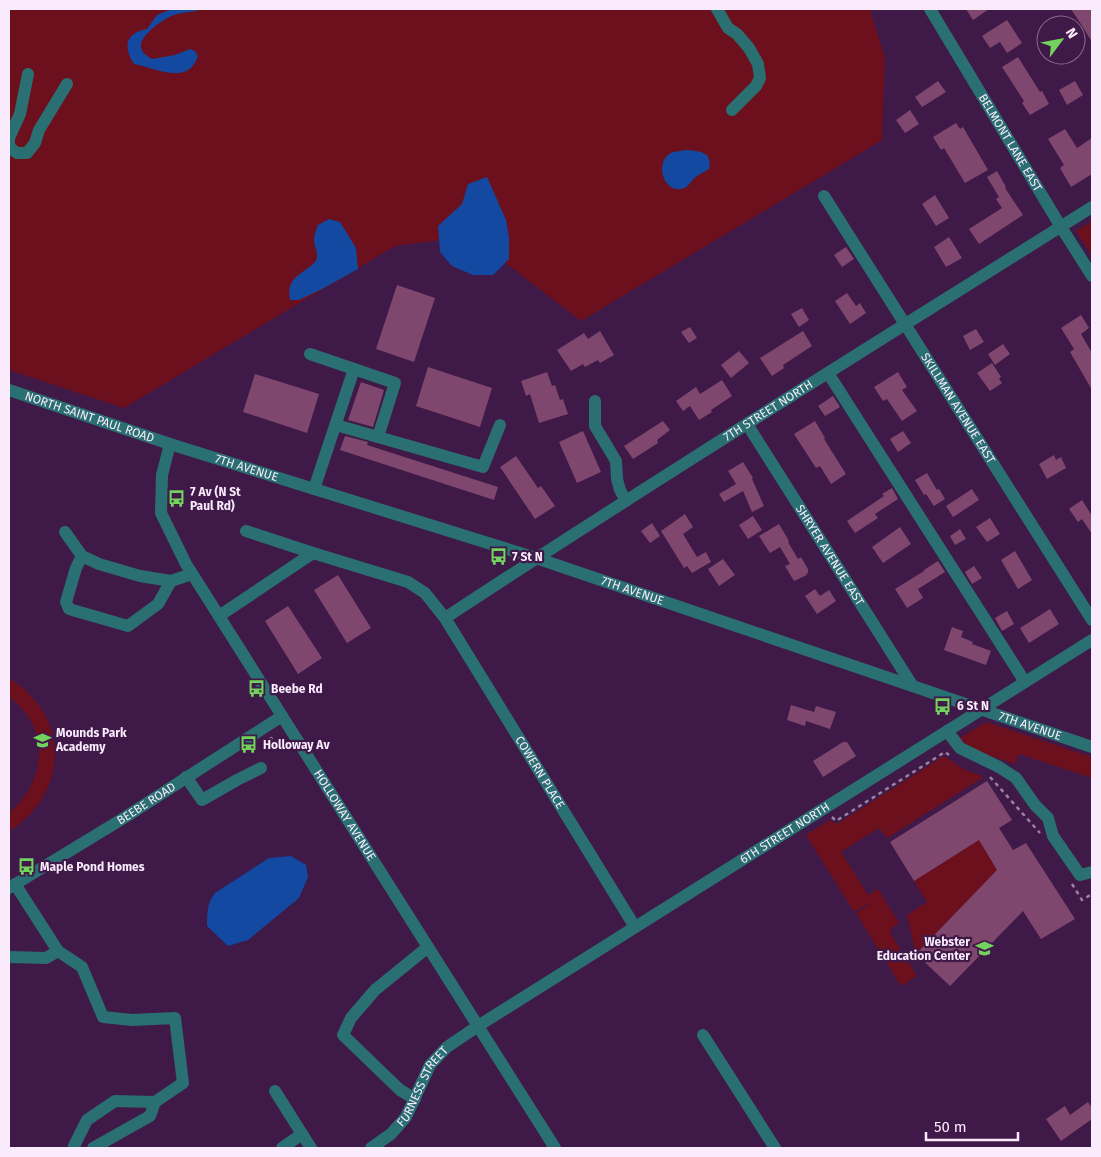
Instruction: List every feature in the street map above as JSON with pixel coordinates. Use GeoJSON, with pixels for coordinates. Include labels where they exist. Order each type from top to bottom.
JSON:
{"type":"FeatureCollection","features":[{"type":"Feature","properties":{"kind":"street"},"geometry":{"type":"LineString","coordinates":[[717,9],[728,28],[737,34],[758,64],[760,78],[756,86],[732,110]]}},
{"type":"Feature","properties":{"kind":"street","name":"BELMONT LANE EAST"},"geometry":{"type":"LineString","coordinates":[[930,9],[1092,276]]}},
{"type":"Feature","properties":{"kind":"street"},"geometry":{"type":"LineString","coordinates":[[28,74],[20,114],[9,138],[10,146],[17,152],[27,153],[35,143],[39,130],[67,84]]}},
{"type":"Feature","properties":{"kind":"street","name":"SKILLMAN AVENUE EAST"},"geometry":{"type":"LineString","coordinates":[[824,196],[1092,620]]}},
{"type":"Feature","properties":{"kind":"street","name":"7TH STREET NORTH"},"geometry":{"type":"LineString","coordinates":[[445,618],[626,500],[1092,207]]}},
{"type":"Feature","properties":{"kind":"street"},"geometry":{"type":"LineString","coordinates":[[310,354],[395,383],[378,437]]}},
{"type":"Feature","properties":{"kind":"street"},"geometry":{"type":"LineString","coordinates":[[314,488],[354,369]]}},
{"type":"Feature","properties":{"kind":"street"},"geometry":{"type":"LineString","coordinates":[[828,373],[1025,682]]}},
{"type":"Feature","properties":{"kind":"street","name":"NORTH SAINT PAUL ROAD"},"geometry":{"type":"LineString","coordinates":[[9,390],[170,444]]}},
{"type":"Feature","properties":{"kind":"street"},"geometry":{"type":"LineString","coordinates":[[595,401],[595,426],[616,461],[617,479],[620,490],[626,500]]}},
{"type":"Feature","properties":{"kind":"street","name":"SHRYER AVENUE EAST"},"geometry":{"type":"LineString","coordinates":[[746,424],[912,685]]}},
{"type":"Feature","properties":{"kind":"street"},"geometry":{"type":"LineString","coordinates":[[336,425],[483,466],[500,425]]}},
{"type":"Feature","properties":{"kind":"street","name":"7TH AVENUE"},"geometry":{"type":"LineString","coordinates":[[170,444],[536,558],[1092,746]]}},
{"type":"Feature","properties":{"kind":"street","name":"HOLLOWAY AVENUE"},"geometry":{"type":"LineString","coordinates":[[170,444],[162,475],[161,513],[186,564],[555,1148]]}},
{"type":"Feature","properties":{"kind":"street","name":"COWERN PLACE"},"geometry":{"type":"LineString","coordinates":[[246,531],[408,582],[425,592],[445,618],[635,927]]}},
{"type":"Feature","properties":{"kind":"street"},"geometry":{"type":"LineString","coordinates":[[65,532],[82,556],[99,564],[140,576],[171,582],[192,574]]}},
{"type":"Feature","properties":{"kind":"street"},"geometry":{"type":"LineString","coordinates":[[219,616],[313,553]]}},
{"type":"Feature","properties":{"kind":"street"},"geometry":{"type":"LineString","coordinates":[[82,556],[76,568],[66,602],[68,609],[128,626],[158,604],[171,582]]}},
{"type":"Feature","properties":{"kind":"street","name":"6TH STREET NORTH"},"geometry":{"type":"LineString","coordinates":[[478,1026],[1092,640]]}},
{"type":"Feature","properties":{"kind":"street","name":"BEEBE ROAD"},"geometry":{"type":"LineString","coordinates":[[12,886],[282,716]]}},
{"type":"Feature","properties":{"kind":"street"},"geometry":{"type":"LineString","coordinates":[[947,731],[960,748],[999,766],[1016,778],[1035,805],[1048,818],[1054,836],[1080,875],[1092,872]]}},
{"type":"Feature","properties":{"kind":"street"},"geometry":{"type":"LineString","coordinates":[[186,777],[202,800],[261,768]]}},
{"type":"Feature","properties":{"kind":"street"},"geometry":{"type":"LineString","coordinates":[[12,886],[58,951],[82,968],[103,1017],[132,1020],[175,1018],[183,1082],[155,1102],[150,1116],[93,1148]]}},
{"type":"Feature","properties":{"kind":"street"},"geometry":{"type":"LineString","coordinates":[[415,1099],[400,1090],[343,1035],[351,1018],[376,990],[428,947]]}},
{"type":"Feature","properties":{"kind":"street"},"geometry":{"type":"LineString","coordinates":[[9,957],[46,958],[58,951]]}},
{"type":"Feature","properties":{"kind":"street","name":"FURNESS STREET"},"geometry":{"type":"LineString","coordinates":[[371,1148],[391,1134],[406,1117],[430,1065],[447,1047],[478,1026]]}},
{"type":"Feature","properties":{"kind":"street"},"geometry":{"type":"LineString","coordinates":[[704,1034],[775,1148]]}},
{"type":"Feature","properties":{"kind":"street"},"geometry":{"type":"LineString","coordinates":[[275,1091],[311,1148]]}},
{"type":"Feature","properties":{"kind":"street"},"geometry":{"type":"LineString","coordinates":[[76,1148],[87,1120],[116,1101],[155,1102]]}},
{"type":"Feature","properties":{"kind":"street"},"geometry":{"type":"LineString","coordinates":[[282,1148],[302,1134]]}},
{"type":"Feature","properties":{"kind":"path"},"geometry":{"type":"LineString","coordinates":[[823,809],[836,821],[946,752],[954,758]]}},
{"type":"Feature","properties":{"kind":"path"},"geometry":{"type":"LineString","coordinates":[[986,772],[1040,834]]}},
{"type":"Feature","properties":{"kind":"path"},"geometry":{"type":"LineString","coordinates":[[1072,884],[1082,900],[1092,894]]}},
{"type":"Feature","properties":{"kind":"shaded area"},"geometry":{"type":"Polygon","coordinates":[[[9,9],[870,9],[885,58],[882,140],[581,321],[470,236],[395,246],[124,408],[9,370],[9,9]]]}},
{"type":"Feature","properties":{"kind":"shaded area"},"geometry":{"type":"Polygon","coordinates":[[[1092,221],[1092,256],[1076,231],[1092,221]]]}},
{"type":"Feature","properties":{"kind":"shaded area"},"geometry":{"type":"Polygon","coordinates":[[[9,678],[28,692],[43,712],[51,730],[55,749],[54,768],[48,786],[39,803],[26,819],[9,831],[9,813],[22,800],[31,786],[37,770],[39,754],[37,738],[32,723],[23,709],[9,697],[9,678]]]}},
{"type":"Feature","properties":{"kind":"shaded area"},"geometry":{"type":"Polygon","coordinates":[[[986,722],[1092,757],[1092,778],[1019,754],[1015,764],[969,749],[960,738],[986,722]]]}},
{"type":"Feature","properties":{"kind":"shaded area"},"geometry":{"type":"Polygon","coordinates":[[[944,756],[965,770],[984,777],[887,838],[879,828],[841,852],[868,895],[864,898],[878,889],[899,923],[892,928],[890,933],[917,976],[901,986],[856,913],[869,905],[867,901],[868,904],[854,912],[806,835],[830,820],[837,824],[944,756]]]}},
{"type":"Feature","properties":{"kind":"shaded area"},"geometry":{"type":"Polygon","coordinates":[[[979,840],[997,870],[916,954],[907,915],[927,902],[914,881],[979,840]]]}},
{"type":"Feature","properties":{"kind":"water"},"geometry":{"type":"Polygon","coordinates":[[[172,9],[201,9],[174,15],[164,20],[148,33],[141,43],[141,47],[145,54],[152,59],[175,55],[190,49],[195,51],[198,56],[193,65],[187,71],[170,73],[134,64],[127,47],[130,37],[147,29],[157,15],[172,9]]]}},
{"type":"Feature","properties":{"kind":"water"},"geometry":{"type":"Polygon","coordinates":[[[686,150],[704,153],[709,159],[709,169],[697,176],[686,187],[674,189],[665,181],[662,169],[663,162],[671,153],[686,150]]]}},
{"type":"Feature","properties":{"kind":"water"},"geometry":{"type":"Polygon","coordinates":[[[487,177],[506,220],[509,237],[509,259],[493,275],[473,275],[452,266],[440,252],[438,226],[462,204],[468,184],[487,177]]]}},
{"type":"Feature","properties":{"kind":"water"},"geometry":{"type":"Polygon","coordinates":[[[329,219],[340,222],[356,248],[358,269],[299,300],[290,300],[289,294],[293,281],[313,264],[317,258],[314,238],[318,225],[329,219]]]}},
{"type":"Feature","properties":{"kind":"water"},"geometry":{"type":"Polygon","coordinates":[[[291,856],[306,865],[308,877],[299,898],[248,940],[228,946],[207,926],[208,908],[212,897],[215,893],[269,858],[291,856]]]}},
{"type":"Feature","properties":{"kind":"building"},"geometry":{"type":"Polygon","coordinates":[[[966,9],[989,9],[973,20],[966,9]]]}},
{"type":"Feature","properties":{"kind":"building"},"geometry":{"type":"Polygon","coordinates":[[[1071,9],[1092,9],[1092,42],[1086,32],[1086,15],[1075,15],[1071,9]]]}},
{"type":"Feature","properties":{"kind":"building"},"geometry":{"type":"Polygon","coordinates":[[[1007,20],[1022,43],[1007,53],[1000,42],[990,48],[982,36],[1007,20]]]}},
{"type":"Feature","properties":{"kind":"building"},"geometry":{"type":"Polygon","coordinates":[[[1018,57],[1049,104],[1030,115],[1022,103],[1024,101],[1002,67],[1018,57]]]}},
{"type":"Feature","properties":{"kind":"building"},"geometry":{"type":"Polygon","coordinates":[[[938,81],[946,92],[922,107],[915,97],[938,81]]]}},
{"type":"Feature","properties":{"kind":"building"},"geometry":{"type":"Polygon","coordinates":[[[1075,81],[1083,95],[1067,105],[1059,90],[1075,81]]]}},
{"type":"Feature","properties":{"kind":"building"},"geometry":{"type":"Polygon","coordinates":[[[910,110],[919,124],[905,133],[896,120],[910,110]]]}},
{"type":"Feature","properties":{"kind":"building"},"geometry":{"type":"Polygon","coordinates":[[[956,123],[960,129],[963,127],[988,170],[965,183],[944,148],[941,150],[933,137],[956,123]]]}},
{"type":"Feature","properties":{"kind":"building"},"geometry":{"type":"Polygon","coordinates":[[[1065,129],[1077,148],[1092,138],[1092,174],[1071,187],[1060,168],[1064,165],[1048,139],[1065,129]]]}},
{"type":"Feature","properties":{"kind":"building"},"geometry":{"type":"Polygon","coordinates":[[[997,171],[1005,188],[1023,215],[979,244],[969,229],[1002,208],[996,199],[999,197],[987,177],[997,171]]]}},
{"type":"Feature","properties":{"kind":"building"},"geometry":{"type":"Polygon","coordinates":[[[935,195],[949,218],[936,226],[922,204],[935,195]]]}},
{"type":"Feature","properties":{"kind":"building"},"geometry":{"type":"Polygon","coordinates":[[[949,237],[962,258],[946,267],[934,247],[949,237]]]}},
{"type":"Feature","properties":{"kind":"building"},"geometry":{"type":"Polygon","coordinates":[[[846,247],[854,259],[842,267],[834,255],[846,247]]]}},
{"type":"Feature","properties":{"kind":"building"},"geometry":{"type":"Polygon","coordinates":[[[397,285],[435,298],[414,362],[376,349],[397,285]]]}},
{"type":"Feature","properties":{"kind":"building"},"geometry":{"type":"Polygon","coordinates":[[[847,293],[856,306],[860,303],[866,313],[850,324],[835,301],[847,293]]]}},
{"type":"Feature","properties":{"kind":"building"},"geometry":{"type":"Polygon","coordinates":[[[802,308],[809,320],[799,327],[791,314],[802,308]]]}},
{"type":"Feature","properties":{"kind":"building"},"geometry":{"type":"Polygon","coordinates":[[[1081,315],[1089,328],[1081,334],[1092,353],[1092,390],[1070,352],[1074,349],[1061,328],[1081,315]]]}},
{"type":"Feature","properties":{"kind":"building"},"geometry":{"type":"Polygon","coordinates":[[[690,327],[697,338],[689,343],[681,332],[690,327]]]}},
{"type":"Feature","properties":{"kind":"building"},"geometry":{"type":"Polygon","coordinates":[[[976,329],[984,342],[970,350],[963,336],[976,329]]]}},
{"type":"Feature","properties":{"kind":"building"},"geometry":{"type":"Polygon","coordinates":[[[600,331],[614,355],[600,363],[598,360],[585,367],[583,364],[571,371],[557,350],[584,333],[588,339],[600,331]]]}},
{"type":"Feature","properties":{"kind":"building"},"geometry":{"type":"Polygon","coordinates":[[[803,331],[812,346],[783,365],[784,368],[772,376],[760,358],[803,331]]]}},
{"type":"Feature","properties":{"kind":"building"},"geometry":{"type":"Polygon","coordinates":[[[1003,344],[1010,354],[995,365],[988,354],[1003,344]]]}},
{"type":"Feature","properties":{"kind":"building"},"geometry":{"type":"Polygon","coordinates":[[[739,351],[749,363],[731,378],[721,365],[739,351]]]}},
{"type":"Feature","properties":{"kind":"building"},"geometry":{"type":"Polygon","coordinates":[[[992,363],[1001,377],[999,379],[1002,383],[990,391],[977,373],[992,363]]]}},
{"type":"Feature","properties":{"kind":"building"},"geometry":{"type":"Polygon","coordinates":[[[428,367],[492,388],[480,427],[416,406],[428,367]]]}},
{"type":"Feature","properties":{"kind":"building"},"geometry":{"type":"Polygon","coordinates":[[[547,372],[552,386],[555,385],[560,400],[563,399],[568,414],[539,423],[530,394],[526,396],[521,381],[547,372]]]}},
{"type":"Feature","properties":{"kind":"building"},"geometry":{"type":"Polygon","coordinates":[[[898,372],[907,387],[902,390],[917,411],[902,421],[887,399],[883,401],[874,387],[898,372]]]}},
{"type":"Feature","properties":{"kind":"building"},"geometry":{"type":"Polygon","coordinates":[[[255,374],[319,394],[307,433],[243,412],[255,374]]]}},
{"type":"Feature","properties":{"kind":"building"},"geometry":{"type":"Polygon","coordinates":[[[722,380],[732,396],[699,420],[690,406],[683,411],[676,401],[696,387],[700,394],[722,380]]]}},
{"type":"Feature","properties":{"kind":"building"},"geometry":{"type":"Polygon","coordinates":[[[361,382],[384,390],[373,427],[348,420],[361,382]]]}},
{"type":"Feature","properties":{"kind":"building"},"geometry":{"type":"Polygon","coordinates":[[[833,396],[840,407],[825,416],[818,406],[833,396]]]}},
{"type":"Feature","properties":{"kind":"building"},"geometry":{"type":"Polygon","coordinates":[[[663,421],[670,430],[657,440],[658,443],[633,459],[624,446],[663,421]]]}},
{"type":"Feature","properties":{"kind":"building"},"geometry":{"type":"Polygon","coordinates":[[[815,421],[846,474],[831,484],[820,466],[816,468],[794,434],[815,421]]]}},
{"type":"Feature","properties":{"kind":"building"},"geometry":{"type":"Polygon","coordinates":[[[583,431],[601,472],[577,483],[559,442],[583,431]]]}},
{"type":"Feature","properties":{"kind":"building"},"geometry":{"type":"Polygon","coordinates":[[[903,431],[911,443],[898,452],[890,439],[903,431]]]}},
{"type":"Feature","properties":{"kind":"building"},"geometry":{"type":"Polygon","coordinates":[[[345,436],[368,442],[367,445],[498,487],[494,500],[340,450],[345,436]]]}},
{"type":"Feature","properties":{"kind":"building"},"geometry":{"type":"Polygon","coordinates":[[[1054,455],[1056,460],[1061,457],[1066,468],[1047,479],[1039,464],[1054,455]]]}},
{"type":"Feature","properties":{"kind":"building"},"geometry":{"type":"Polygon","coordinates":[[[516,456],[538,488],[541,486],[555,506],[535,519],[500,467],[516,456]]]}},
{"type":"Feature","properties":{"kind":"building"},"geometry":{"type":"Polygon","coordinates":[[[743,462],[753,478],[764,506],[752,512],[743,491],[724,502],[719,494],[736,484],[728,471],[743,462]]]}},
{"type":"Feature","properties":{"kind":"building"},"geometry":{"type":"Polygon","coordinates":[[[927,473],[945,499],[934,506],[926,494],[924,495],[915,480],[927,473]]]}},
{"type":"Feature","properties":{"kind":"building"},"geometry":{"type":"Polygon","coordinates":[[[892,488],[898,499],[875,514],[878,518],[855,533],[847,521],[884,496],[882,494],[892,488]]]}},
{"type":"Feature","properties":{"kind":"building"},"geometry":{"type":"Polygon","coordinates":[[[972,489],[979,500],[953,517],[946,506],[972,489]]]}},
{"type":"Feature","properties":{"kind":"building"},"geometry":{"type":"Polygon","coordinates":[[[1082,500],[1092,516],[1092,534],[1082,519],[1078,522],[1069,509],[1082,500]]]}},
{"type":"Feature","properties":{"kind":"building"},"geometry":{"type":"Polygon","coordinates":[[[685,514],[693,527],[683,534],[697,557],[706,552],[711,562],[692,573],[687,566],[684,568],[661,531],[685,514]]]}},
{"type":"Feature","properties":{"kind":"building"},"geometry":{"type":"Polygon","coordinates":[[[753,516],[762,530],[748,539],[739,525],[753,516]]]}},
{"type":"Feature","properties":{"kind":"building"},"geometry":{"type":"Polygon","coordinates":[[[990,518],[1000,534],[987,542],[976,527],[990,518]]]}},
{"type":"Feature","properties":{"kind":"building"},"geometry":{"type":"Polygon","coordinates":[[[652,523],[660,536],[650,543],[641,531],[652,523]]]}},
{"type":"Feature","properties":{"kind":"building"},"geometry":{"type":"Polygon","coordinates":[[[779,524],[798,559],[801,557],[808,569],[807,575],[794,581],[785,566],[790,564],[780,547],[770,553],[759,536],[779,524]]]}},
{"type":"Feature","properties":{"kind":"building"},"geometry":{"type":"Polygon","coordinates":[[[900,527],[911,544],[883,563],[872,547],[900,527]]]}},
{"type":"Feature","properties":{"kind":"building"},"geometry":{"type":"Polygon","coordinates":[[[960,529],[966,539],[955,545],[950,536],[960,529]]]}},
{"type":"Feature","properties":{"kind":"building"},"geometry":{"type":"Polygon","coordinates":[[[1015,551],[1032,580],[1018,589],[1001,560],[1015,551]]]}},
{"type":"Feature","properties":{"kind":"building"},"geometry":{"type":"Polygon","coordinates":[[[723,559],[735,575],[719,586],[708,569],[723,559]]]}},
{"type":"Feature","properties":{"kind":"building"},"geometry":{"type":"Polygon","coordinates":[[[938,561],[945,572],[918,589],[923,598],[907,608],[895,589],[938,561]]]}},
{"type":"Feature","properties":{"kind":"building"},"geometry":{"type":"Polygon","coordinates":[[[974,566],[982,578],[972,584],[965,572],[974,566]]]}},
{"type":"Feature","properties":{"kind":"building"},"geometry":{"type":"Polygon","coordinates":[[[338,575],[371,628],[347,643],[314,590],[338,575]]]}},
{"type":"Feature","properties":{"kind":"building"},"geometry":{"type":"Polygon","coordinates":[[[815,589],[820,596],[829,590],[836,601],[817,614],[805,596],[815,589]]]}},
{"type":"Feature","properties":{"kind":"building"},"geometry":{"type":"Polygon","coordinates":[[[288,606],[322,658],[298,674],[265,621],[288,606]]]}},
{"type":"Feature","properties":{"kind":"building"},"geometry":{"type":"Polygon","coordinates":[[[1050,609],[1059,624],[1029,643],[1020,628],[1050,609]]]}},
{"type":"Feature","properties":{"kind":"building"},"geometry":{"type":"Polygon","coordinates":[[[1007,611],[1014,624],[1002,631],[995,618],[1007,611]]]}},
{"type":"Feature","properties":{"kind":"building"},"geometry":{"type":"Polygon","coordinates":[[[952,627],[963,631],[961,637],[973,642],[972,644],[991,651],[986,665],[944,650],[952,627]]]}},
{"type":"Feature","properties":{"kind":"building"},"geometry":{"type":"Polygon","coordinates":[[[791,705],[814,712],[816,706],[836,712],[830,729],[806,721],[805,726],[787,720],[791,705]]]}},
{"type":"Feature","properties":{"kind":"building"},"geometry":{"type":"Polygon","coordinates":[[[843,742],[847,742],[856,756],[823,777],[813,761],[843,742]]]}},
{"type":"Feature","properties":{"kind":"building"},"geometry":{"type":"Polygon","coordinates":[[[987,781],[1012,820],[999,828],[1013,850],[1026,843],[1075,919],[1041,939],[1023,911],[950,986],[916,954],[997,870],[979,840],[914,881],[890,842],[987,781]]]}},
{"type":"Feature","properties":{"kind":"building"},"geometry":{"type":"Polygon","coordinates":[[[1088,1102],[1092,1108],[1092,1119],[1061,1141],[1046,1119],[1065,1106],[1070,1115],[1088,1102]]]}},
{"type":"Feature","properties":{"kind":"place","name":"7 Av (N St Paul Rd)"},"geometry":{"type":"Point","coordinates":[176,499]}},
{"type":"Feature","properties":{"kind":"place","name":"7 St N"},"geometry":{"type":"Point","coordinates":[498,557]}},
{"type":"Feature","properties":{"kind":"place","name":"Beebe Rd"},"geometry":{"type":"Point","coordinates":[257,689]}},
{"type":"Feature","properties":{"kind":"place","name":"6 St N"},"geometry":{"type":"Point","coordinates":[943,706]}},
{"type":"Feature","properties":{"kind":"place","name":"Mounds Park Academy"},"geometry":{"type":"Point","coordinates":[42,740]}},
{"type":"Feature","properties":{"kind":"place","name":"Holloway Av"},"geometry":{"type":"Point","coordinates":[249,745]}},
{"type":"Feature","properties":{"kind":"place","name":"Maple Pond Homes"},"geometry":{"type":"Point","coordinates":[26,867]}},
{"type":"Feature","properties":{"kind":"place","name":"Webster Education Center"},"geometry":{"type":"Point","coordinates":[984,949]}}]}
